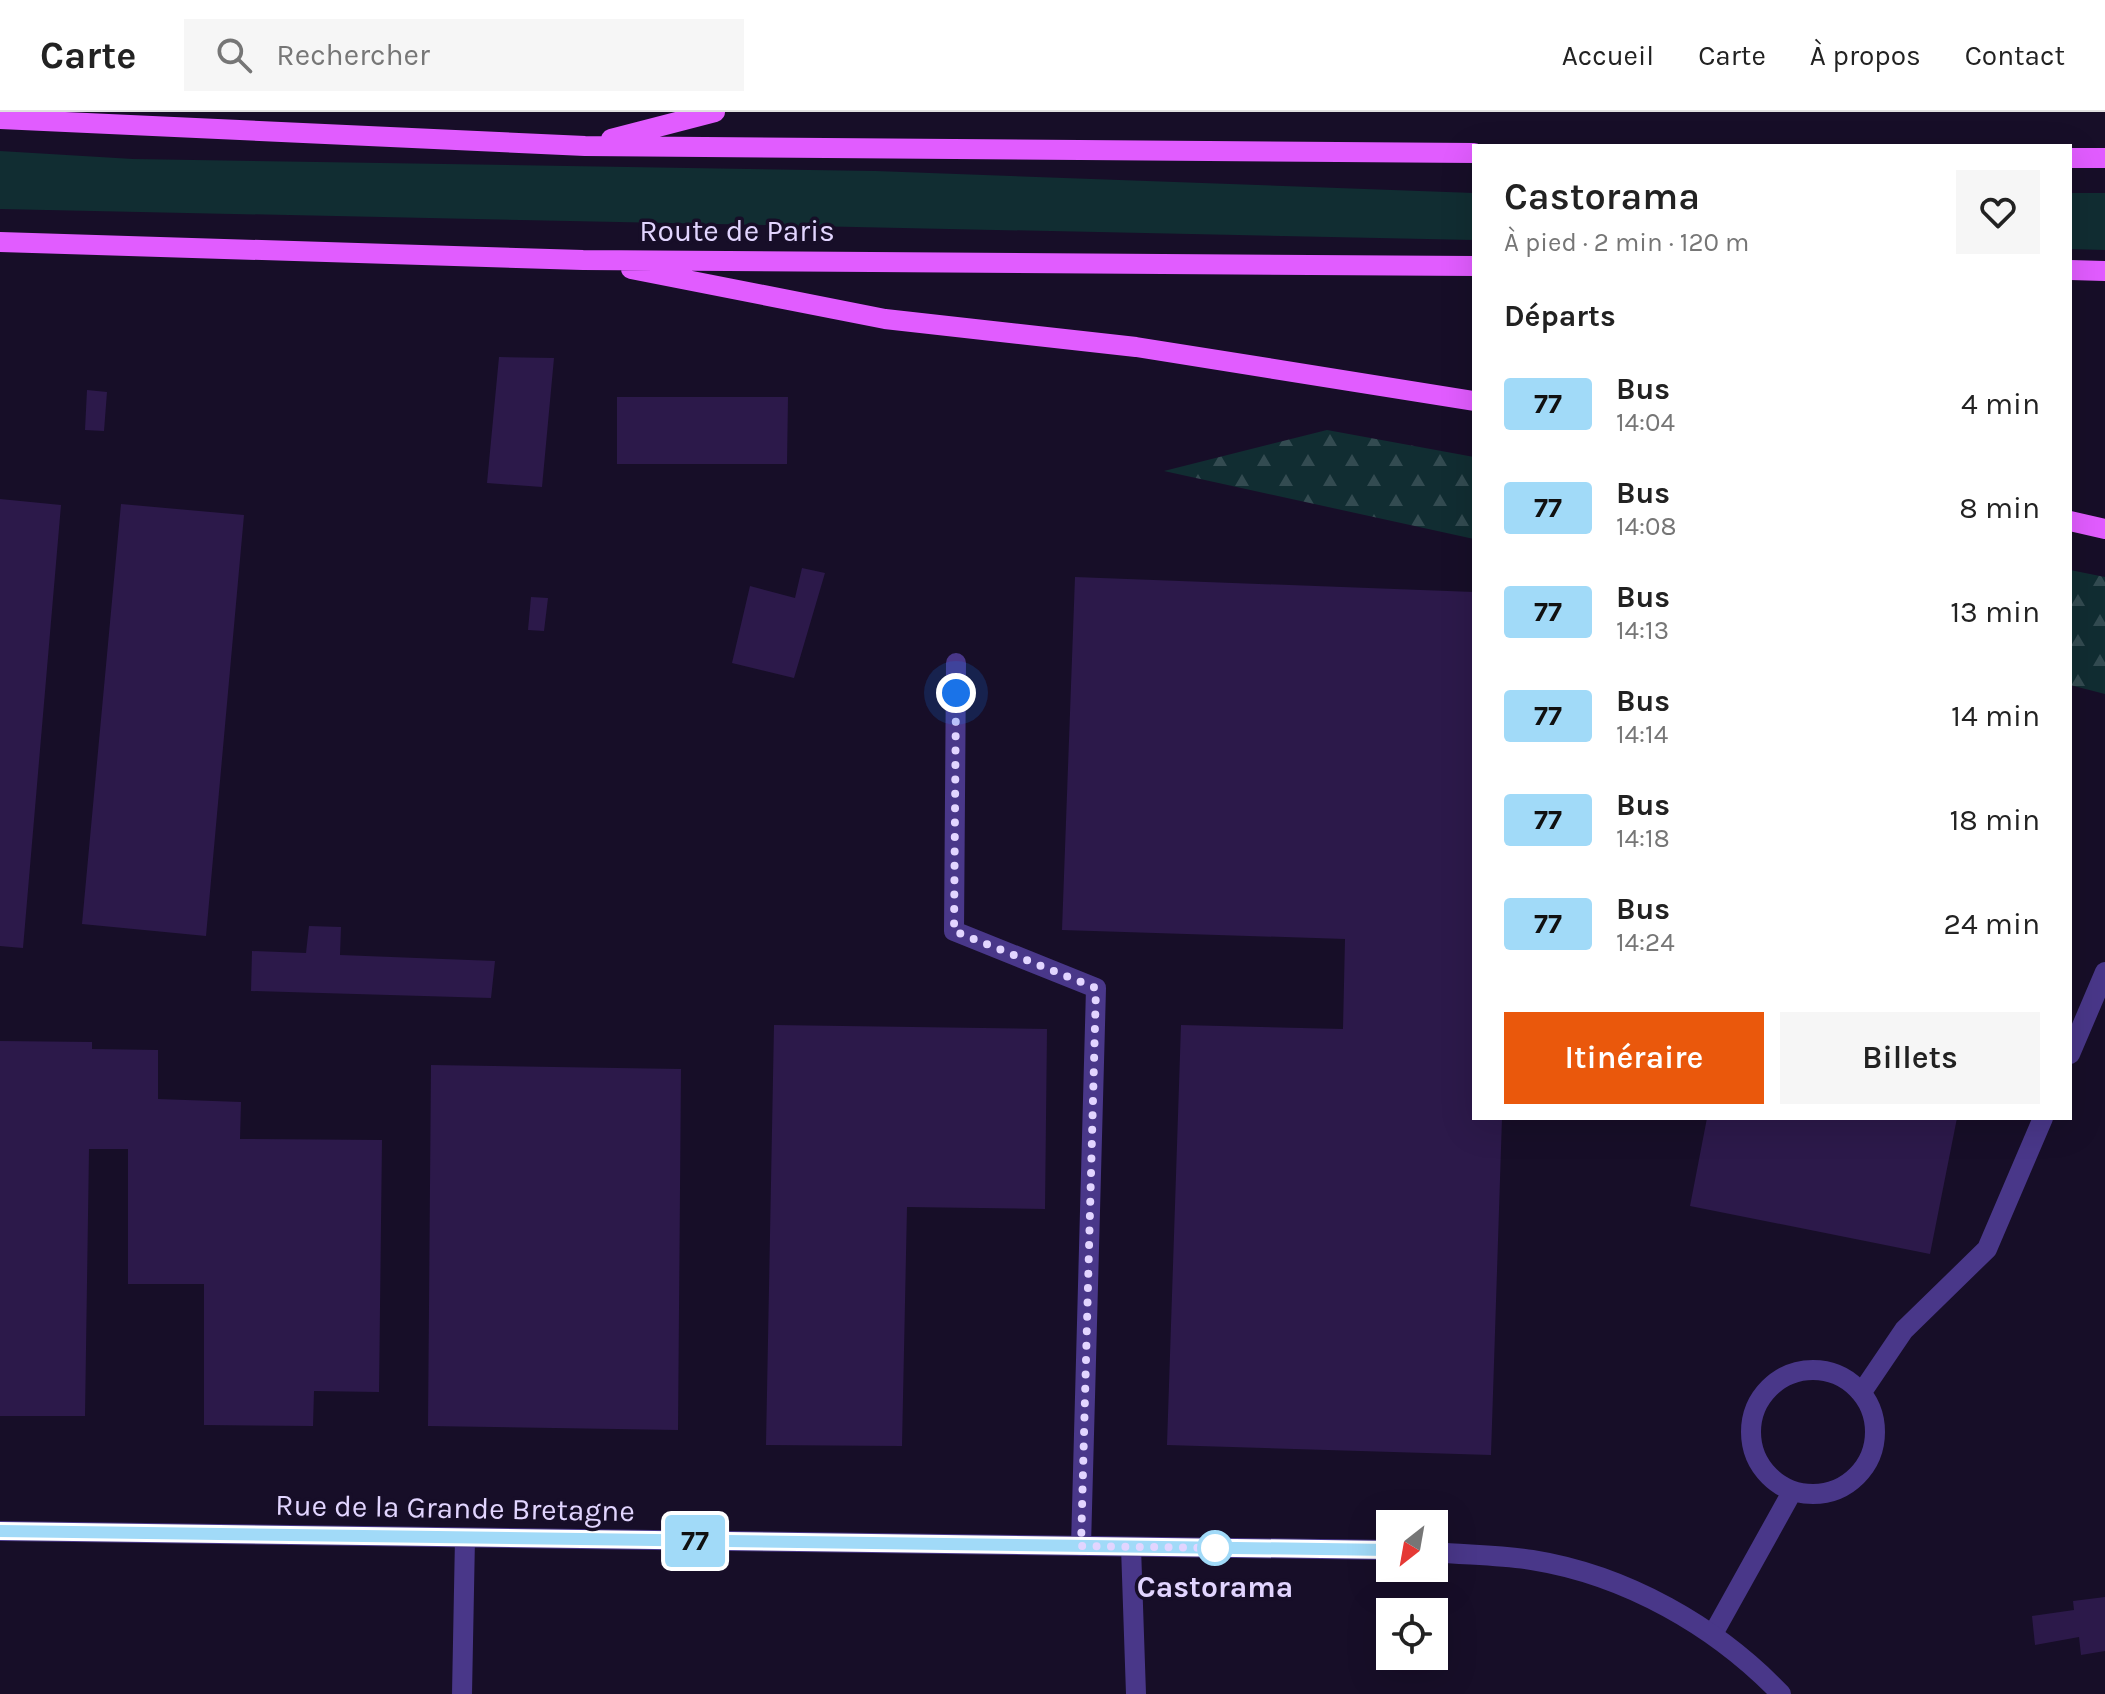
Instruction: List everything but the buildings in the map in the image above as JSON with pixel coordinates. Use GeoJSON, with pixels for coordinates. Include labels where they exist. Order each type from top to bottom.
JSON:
{"type":"FeatureCollection","features":[{"type":"Feature","properties":{"kind":"main road"},"geometry":{"type":"LineString","coordinates":[[585,146],[715,112]]}},
{"type":"Feature","properties":{"kind":"main road"},"geometry":{"type":"LineString","coordinates":[[0,119],[585,146],[1472,153]]}},
{"type":"Feature","properties":{"kind":"main road"},"geometry":{"type":"LineString","coordinates":[[2072,158],[2105,158]]}},
{"type":"Feature","properties":{"kind":"main road","name":"Route de Paris"},"geometry":{"type":"LineString","coordinates":[[0,242],[583,260],[1472,266]]}},
{"type":"Feature","properties":{"kind":"main road"},"geometry":{"type":"LineString","coordinates":[[583,260],[885,319],[1136,347],[1472,401]]}},
{"type":"Feature","properties":{"kind":"main road"},"geometry":{"type":"LineString","coordinates":[[2072,270],[2105,271]]}},
{"type":"Feature","properties":{"kind":"main road"},"geometry":{"type":"LineString","coordinates":[[2072,521],[2105,529]]}},
{"type":"Feature","properties":{"kind":"street"},"geometry":{"type":"LineString","coordinates":[[956,663],[954,931],[1096,988],[1081,1546]]}},
{"type":"Feature","properties":{"kind":"street"},"geometry":{"type":"LineString","coordinates":[[2072,1049],[2105,972]]}},
{"type":"Feature","properties":{"kind":"street"},"geometry":{"type":"LineString","coordinates":[[1862,1392],[1904,1330],[1987,1249],[2042,1120]]}},
{"type":"Feature","properties":{"kind":"street"},"geometry":{"type":"LineString","coordinates":[[1820,1369],[1843,1376],[1862,1392],[1875,1418],[1874,1447],[1861,1474],[1835,1491],[1814,1495],[1792,1492],[1768,1476],[1752,1451],[1750,1422],[1758,1399],[1774,1381],[1796,1371],[1820,1369]]}},
{"type":"Feature","properties":{"kind":"street"},"geometry":{"type":"LineString","coordinates":[[1713,1634],[1792,1492]]}},
{"type":"Feature","properties":{"kind":"street","name":"Rue de la Grande Bretagne"},"geometry":{"type":"LineString","coordinates":[[0,1531],[1376,1550]]}},
{"type":"Feature","properties":{"kind":"street"},"geometry":{"type":"LineString","coordinates":[[462,1694],[465,1538]]}},
{"type":"Feature","properties":{"kind":"street"},"geometry":{"type":"LineString","coordinates":[[1131,1547],[1136,1694]]}},
{"type":"Feature","properties":{"kind":"street"},"geometry":{"type":"LineString","coordinates":[[1448,1553],[1533,1560],[1649,1597],[1713,1634],[1752,1664],[1781,1694]]}},
{"type":"Feature","properties":{"kind":"green space"},"geometry":{"type":"Polygon","coordinates":[[[0,151],[133,159],[876,171],[1472,193],[1472,240],[0,209],[0,151]]]}},
{"type":"Feature","properties":{"kind":"green space"},"geometry":{"type":"Polygon","coordinates":[[[2072,193],[2105,193],[2105,250],[2072,249],[2072,193]]]}},
{"type":"Feature","properties":{"kind":"green space"},"geometry":{"type":"Polygon","coordinates":[[[1327,430],[1472,457],[1472,539],[1164,471],[1327,430]]]}},
{"type":"Feature","properties":{"kind":"green space"},"geometry":{"type":"Polygon","coordinates":[[[2072,570],[2105,577],[2105,694],[2072,686],[2072,570]]]}},
{"type":"Feature","properties":{"kind":"bus line","name":"77"},"geometry":{"type":"LineString","coordinates":[[0,1531],[1376,1550]]}},
{"type":"Feature","properties":{"kind":"place","name":"Castorama"},"geometry":{"type":"Point","coordinates":[1215,1548]}},
{"type":"Feature","properties":{"kind":"route"},"geometry":{"type":"LineString","coordinates":[[956,693],[954,931],[1096,988],[1081,1546],[1218,1548],[1215,1548]]}}]}
